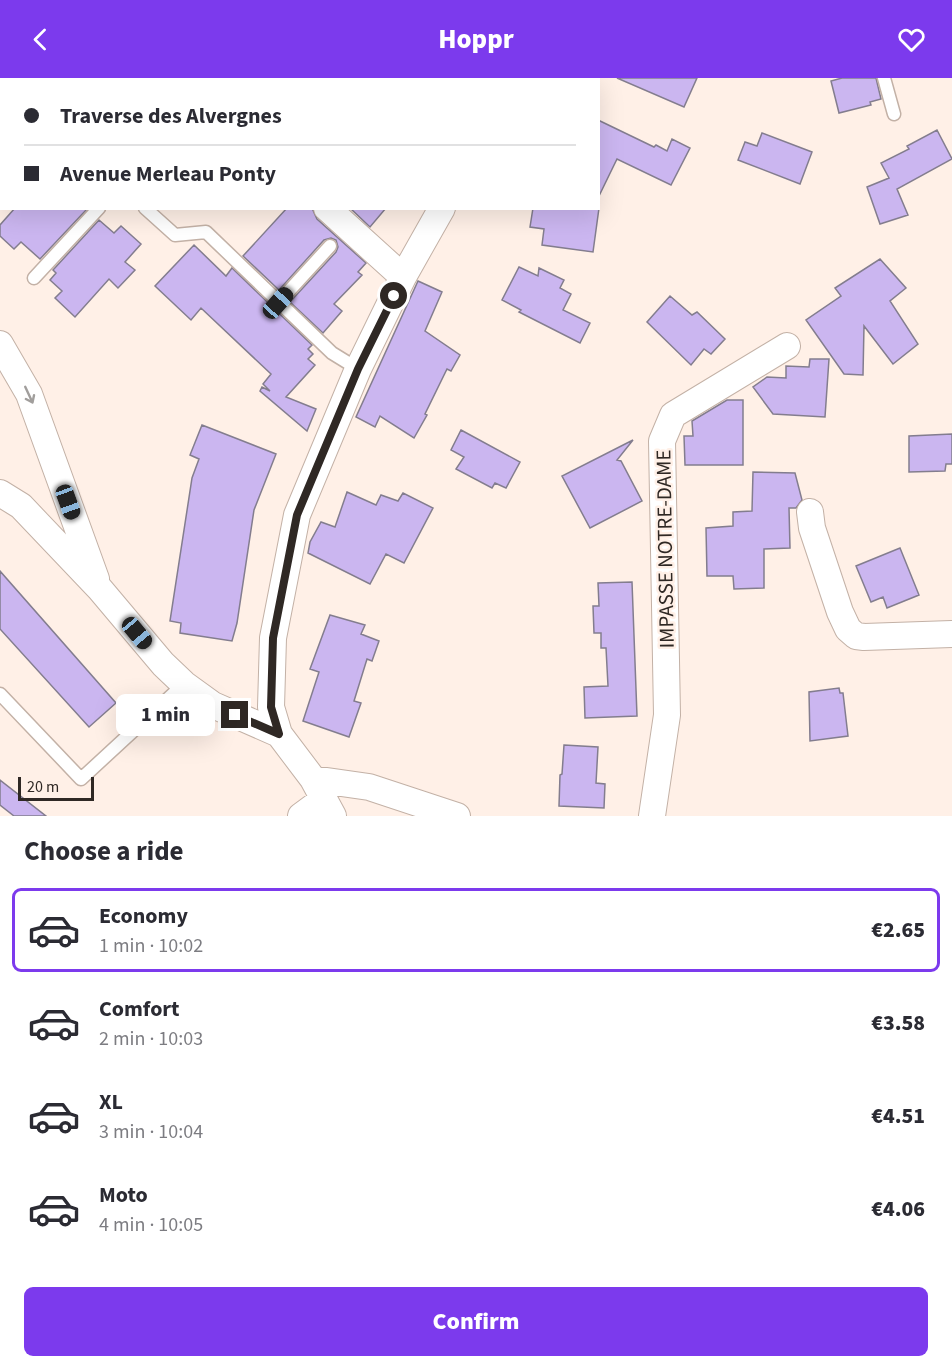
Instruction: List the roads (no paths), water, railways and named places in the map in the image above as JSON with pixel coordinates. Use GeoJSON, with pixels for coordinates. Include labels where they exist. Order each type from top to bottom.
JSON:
{"type":"FeatureCollection","features":[{"type":"Feature","properties":{"kind":"street"},"geometry":{"type":"LineString","coordinates":[[329,210],[403,277]]}},
{"type":"Feature","properties":{"kind":"street"},"geometry":{"type":"LineString","coordinates":[[323,798],[279,734],[271,707],[273,638],[297,515],[358,369],[403,277],[441,210]]}},
{"type":"Feature","properties":{"kind":"street","name":"IMPASSE NOTRE-DAME"},"geometry":{"type":"LineString","coordinates":[[652,816],[667,715],[662,441],[673,415],[786,346]]}},
{"type":"Feature","properties":{"kind":"street"},"geometry":{"type":"LineString","coordinates":[[1,349],[29,394],[99,588]]}},
{"type":"Feature","properties":{"kind":"street"},"geometry":{"type":"LineString","coordinates":[[0,493],[21,506],[99,588],[163,663],[184,684],[213,705],[279,734]]}},
{"type":"Feature","properties":{"kind":"street"},"geometry":{"type":"LineString","coordinates":[[810,512],[812,528],[840,612],[848,629],[856,636],[952,634]]}},
{"type":"Feature","properties":{"kind":"street"},"geometry":{"type":"LineString","coordinates":[[301,816],[323,798],[369,787],[457,816]]}},
{"type":"Feature","properties":{"kind":"lane"},"geometry":{"type":"LineString","coordinates":[[884,78],[894,114]]}},
{"type":"Feature","properties":{"kind":"lane"},"geometry":{"type":"LineString","coordinates":[[34,278],[97,210]]}},
{"type":"Feature","properties":{"kind":"lane"},"geometry":{"type":"LineString","coordinates":[[147,210],[175,235],[206,232],[332,353],[358,369]]}},
{"type":"Feature","properties":{"kind":"lane"},"geometry":{"type":"LineString","coordinates":[[278,303],[330,246]]}},
{"type":"Feature","properties":{"kind":"lane"},"geometry":{"type":"LineString","coordinates":[[0,694],[81,779],[184,684]]}}]}
